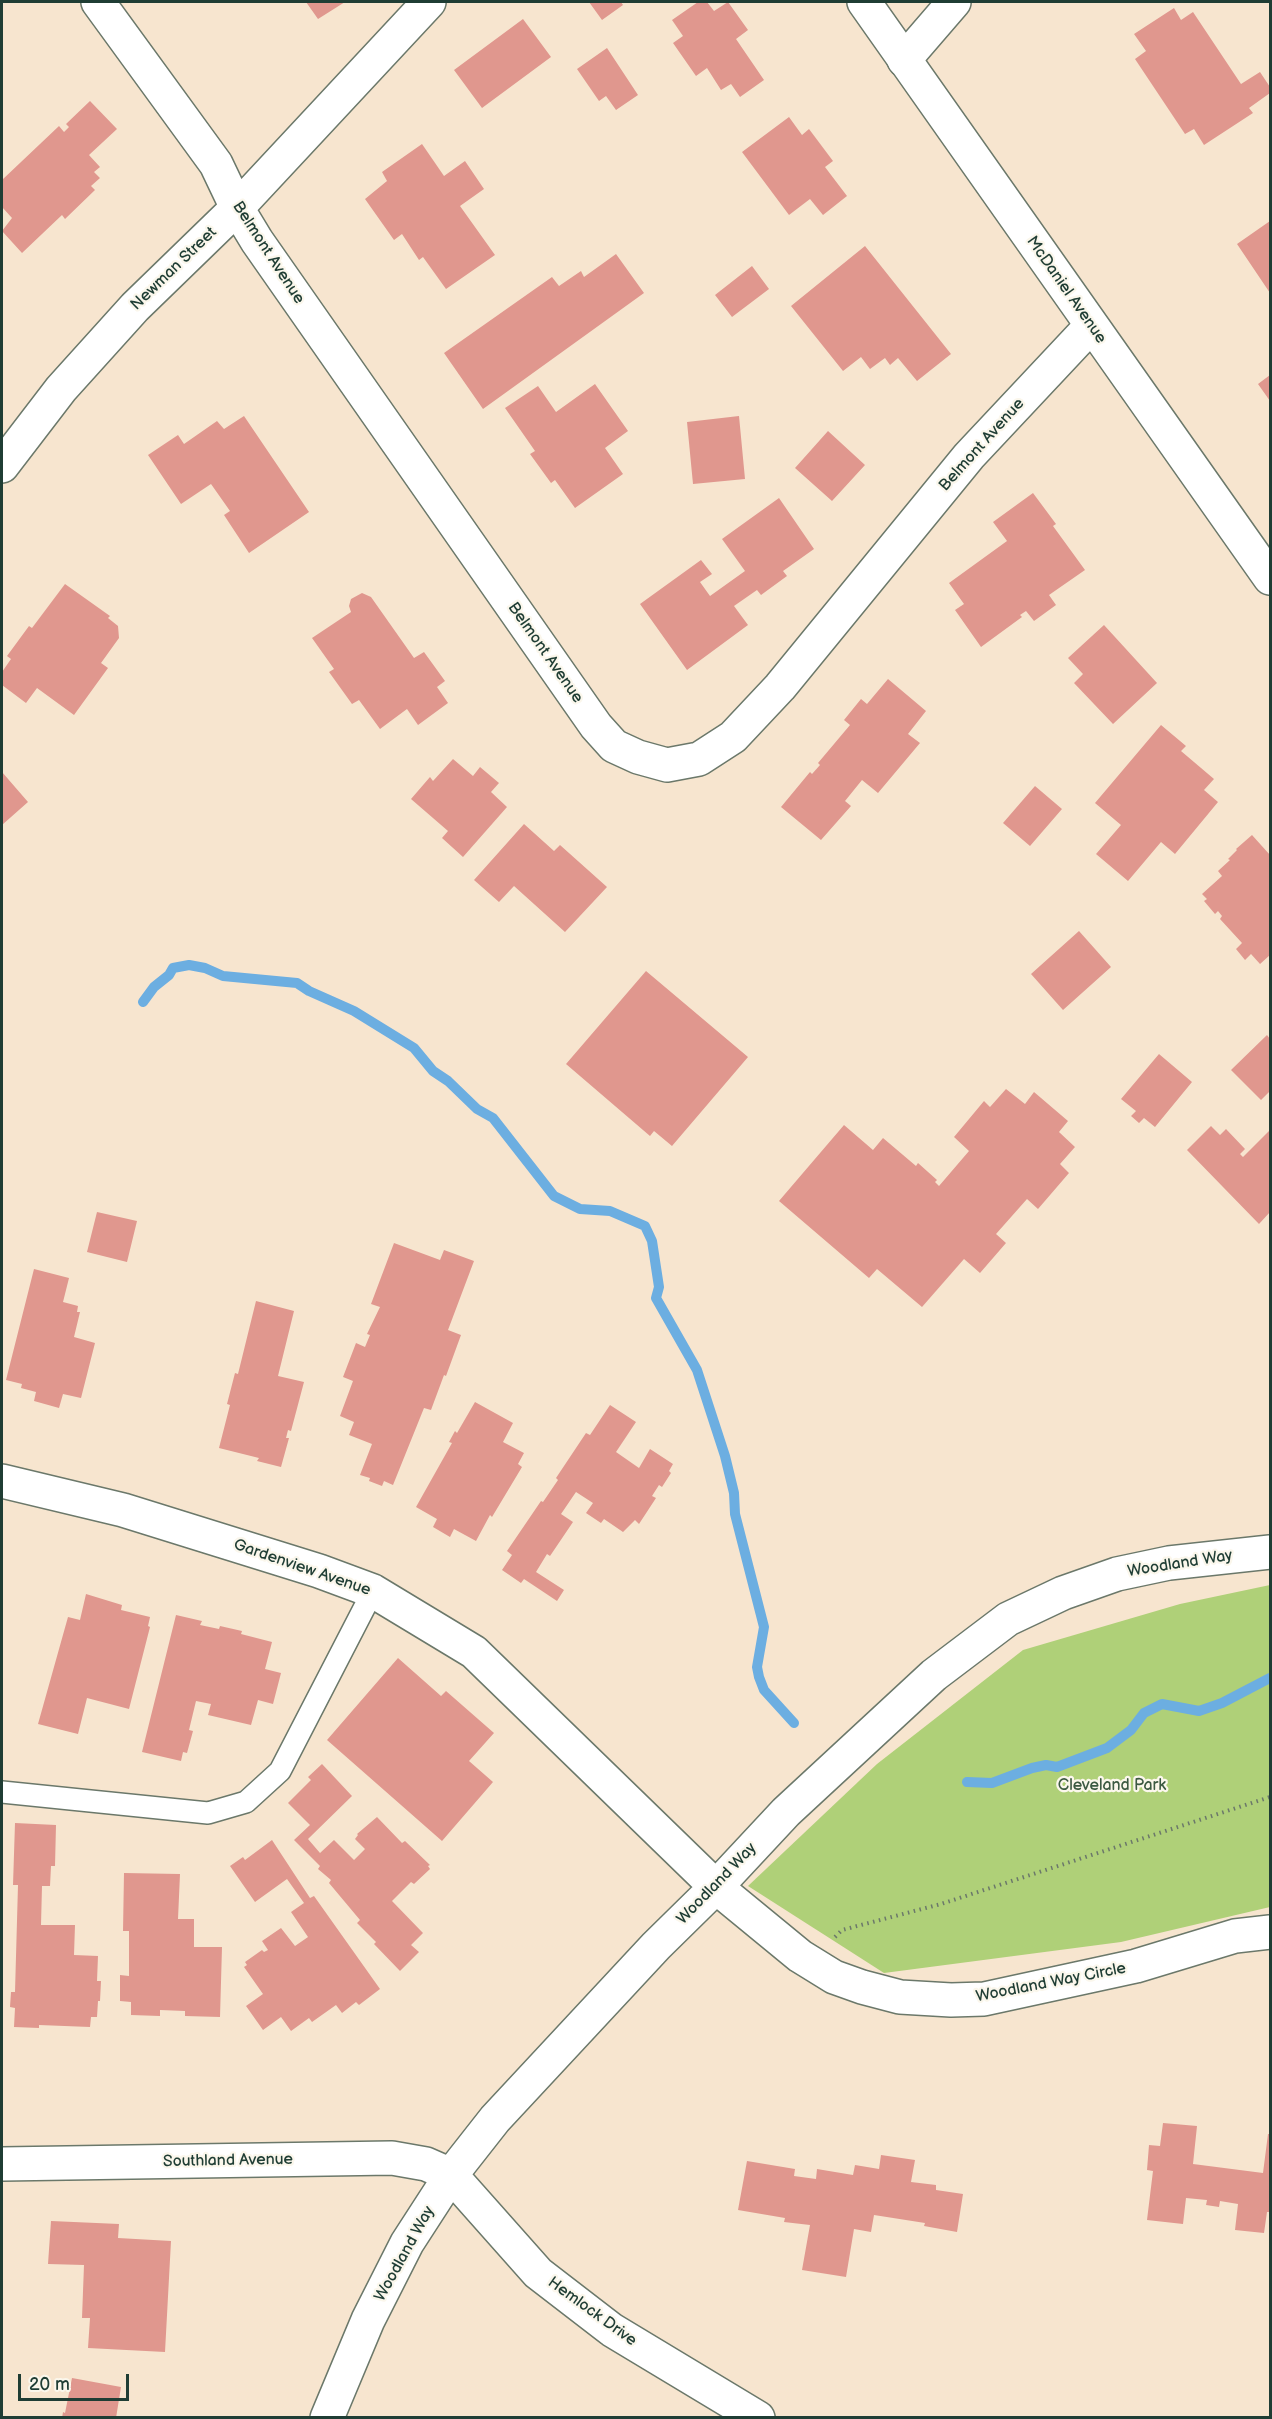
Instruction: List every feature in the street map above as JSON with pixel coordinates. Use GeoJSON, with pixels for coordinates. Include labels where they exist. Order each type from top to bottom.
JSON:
{"type":"FeatureCollection","features":[{"type":"Feature","properties":{"kind":"street","name":"Belmont Avenue"},"geometry":{"type":"LineString","coordinates":[[98,2],[216,164],[237,208],[270,260],[596,726],[614,746],[638,757],[667,765],[699,759],[733,737],[780,687],[969,456],[1091,326]]}},
{"type":"Feature","properties":{"kind":"street","name":"Newman Street"},"geometry":{"type":"LineString","coordinates":[[2,466],[62,389],[135,307],[237,208],[429,2]]}},
{"type":"Feature","properties":{"kind":"street","name":"McDaniel Avenue"},"geometry":{"type":"LineString","coordinates":[[864,2],[1270,578]]}},
{"type":"Feature","properties":{"kind":"street"},"geometry":{"type":"LineString","coordinates":[[904,60],[954,2]]}},
{"type":"Feature","properties":{"kind":"street","name":"Gardenview Avenue"},"geometry":{"type":"LineString","coordinates":[[2,1481],[123,1510],[319,1571],[373,1591],[474,1652],[716,1887]]}},
{"type":"Feature","properties":{"kind":"street","name":"Woodland Way"},"geometry":{"type":"LineString","coordinates":[[327,2418],[368,2320],[403,2252],[451,2175],[495,2119],[656,1946],[716,1887],[786,1812],[934,1675],[1008,1619],[1064,1593],[1117,1574],[1168,1563],[1270,1552]]}},
{"type":"Feature","properties":{"kind":"street","name":"Woodland Way Circle"},"geometry":{"type":"LineString","coordinates":[[716,1887],[808,1961],[834,1977],[862,1987],[900,1996],[951,2000],[984,1999],[1136,1966],[1235,1936],[1270,1932]]}},
{"type":"Feature","properties":{"kind":"street","name":"Southland Avenue"},"geometry":{"type":"LineString","coordinates":[[2,2164],[392,2158],[426,2164],[451,2175]]}},
{"type":"Feature","properties":{"kind":"street","name":"Hemlock Drive"},"geometry":{"type":"LineString","coordinates":[[451,2175],[538,2273],[612,2330],[758,2418]]}},
{"type":"Feature","properties":{"kind":"lane"},"geometry":{"type":"LineString","coordinates":[[2,1792],[208,1813],[246,1802],[280,1770],[373,1591]]}},
{"type":"Feature","properties":{"kind":"path"},"geometry":{"type":"LineString","coordinates":[[808,1961],[842,1930],[941,1904],[1270,1797]]}},
{"type":"Feature","properties":{"kind":"green space","name":"Cleveland Park"},"geometry":{"type":"Polygon","coordinates":[[[1270,1585],[1270,1907],[1121,1942],[884,1973],[748,1886],[877,1764],[1023,1650],[1180,1604],[1270,1585]]]}},
{"type":"Feature","properties":{"kind":"building"},"geometry":{"type":"Polygon","coordinates":[[[306,2],[345,2],[318,19],[306,2]]]}},
{"type":"Feature","properties":{"kind":"building"},"geometry":{"type":"Polygon","coordinates":[[[589,2],[621,2],[623,5],[602,20],[589,2]]]}},
{"type":"Feature","properties":{"kind":"building"},"geometry":{"type":"Polygon","coordinates":[[[698,2],[707,2],[714,11],[728,2],[748,30],[736,39],[764,80],[740,97],[731,84],[721,90],[707,68],[696,76],[673,43],[683,36],[672,20],[698,2]]]}},
{"type":"Feature","properties":{"kind":"building"},"geometry":{"type":"Polygon","coordinates":[[[1174,8],[1181,20],[1193,12],[1241,84],[1260,72],[1270,87],[1270,93],[1249,108],[1253,113],[1204,145],[1194,129],[1185,134],[1135,59],[1146,51],[1134,34],[1174,8]]]}},
{"type":"Feature","properties":{"kind":"building"},"geometry":{"type":"Polygon","coordinates":[[[523,19],[551,57],[482,108],[454,70],[523,19]]]}},
{"type":"Feature","properties":{"kind":"building"},"geometry":{"type":"Polygon","coordinates":[[[607,48],[638,95],[616,110],[606,96],[599,101],[577,69],[607,48]]]}},
{"type":"Feature","properties":{"kind":"building"},"geometry":{"type":"Polygon","coordinates":[[[90,101],[117,129],[89,155],[100,167],[94,172],[100,178],[91,186],[95,190],[65,219],[62,215],[22,253],[2,231],[12,218],[2,207],[2,180],[59,126],[64,132],[69,127],[66,124],[90,101]]]}},
{"type":"Feature","properties":{"kind":"building"},"geometry":{"type":"Polygon","coordinates":[[[789,117],[802,135],[809,129],[833,161],[825,167],[847,196],[823,215],[810,199],[789,215],[742,152],[789,117]]]}},
{"type":"Feature","properties":{"kind":"building"},"geometry":{"type":"Polygon","coordinates":[[[422,144],[444,176],[465,161],[484,189],[460,206],[495,255],[446,289],[423,257],[419,260],[402,234],[394,240],[365,199],[387,181],[382,172],[422,144]]]}},
{"type":"Feature","properties":{"kind":"building"},"geometry":{"type":"Polygon","coordinates":[[[1270,221],[1270,293],[1237,244],[1270,221]]]}},
{"type":"Feature","properties":{"kind":"building"},"geometry":{"type":"Polygon","coordinates":[[[865,246],[951,354],[917,381],[898,358],[890,365],[885,358],[870,369],[861,357],[843,371],[791,306],[865,246]]]}},
{"type":"Feature","properties":{"kind":"building"},"geometry":{"type":"Polygon","coordinates":[[[616,254],[644,293],[483,409],[444,353],[552,277],[559,286],[581,271],[584,277],[616,254]]]}},
{"type":"Feature","properties":{"kind":"building"},"geometry":{"type":"Polygon","coordinates":[[[752,266],[769,289],[732,317],[715,295],[752,266]]]}},
{"type":"Feature","properties":{"kind":"building"},"geometry":{"type":"Polygon","coordinates":[[[1270,375],[1270,401],[1258,384],[1270,375]]]}},
{"type":"Feature","properties":{"kind":"building"},"geometry":{"type":"Polygon","coordinates":[[[595,384],[628,431],[605,448],[623,474],[575,508],[555,480],[551,483],[530,454],[535,451],[505,408],[538,386],[556,412],[595,384]]]}},
{"type":"Feature","properties":{"kind":"building"},"geometry":{"type":"Polygon","coordinates":[[[244,416],[309,512],[249,553],[224,515],[230,511],[211,484],[181,504],[148,455],[178,435],[184,444],[217,421],[224,429],[244,416]]]}},
{"type":"Feature","properties":{"kind":"building"},"geometry":{"type":"Polygon","coordinates":[[[739,416],[745,479],[693,484],[687,422],[739,416]]]}},
{"type":"Feature","properties":{"kind":"building"},"geometry":{"type":"Polygon","coordinates":[[[828,431],[865,465],[832,501],[795,468],[828,431]]]}},
{"type":"Feature","properties":{"kind":"building"},"geometry":{"type":"Polygon","coordinates":[[[1033,493],[1056,524],[1053,526],[1085,570],[1049,595],[1056,605],[1034,621],[1026,611],[1020,615],[1022,617],[981,647],[955,610],[964,604],[949,583],[1007,541],[993,522],[1033,493]]]}},
{"type":"Feature","properties":{"kind":"building"},"geometry":{"type":"Polygon","coordinates":[[[779,498],[814,549],[783,571],[787,576],[761,595],[757,590],[734,606],[748,625],[687,670],[640,604],[701,560],[712,574],[700,582],[710,596],[745,571],[722,539],[779,498]]]}},
{"type":"Feature","properties":{"kind":"building"},"geometry":{"type":"Polygon","coordinates":[[[65,584],[110,616],[108,618],[118,626],[119,638],[101,663],[108,668],[74,715],[37,688],[26,703],[2,685],[2,672],[11,659],[7,656],[29,626],[32,628],[65,584]]]}},
{"type":"Feature","properties":{"kind":"building"},"geometry":{"type":"Polygon","coordinates":[[[362,593],[371,597],[414,658],[424,652],[445,681],[437,687],[448,703],[418,725],[407,709],[380,729],[359,700],[352,704],[329,672],[334,669],[312,638],[351,612],[349,606],[351,599],[362,593]]]}},
{"type":"Feature","properties":{"kind":"building"},"geometry":{"type":"Polygon","coordinates":[[[1104,625],[1157,683],[1113,724],[1074,683],[1083,674],[1068,658],[1104,625]]]}},
{"type":"Feature","properties":{"kind":"building"},"geometry":{"type":"Polygon","coordinates":[[[888,679],[926,711],[908,734],[920,743],[878,793],[862,780],[845,801],[851,806],[821,840],[781,807],[810,772],[812,774],[820,765],[818,763],[850,725],[844,720],[861,699],[867,704],[888,679]]]}},
{"type":"Feature","properties":{"kind":"building"},"geometry":{"type":"Polygon","coordinates":[[[1161,725],[1186,746],[1181,751],[1214,779],[1204,790],[1218,802],[1175,854],[1161,842],[1128,881],[1096,854],[1121,825],[1095,803],[1161,725]]]}},
{"type":"Feature","properties":{"kind":"building"},"geometry":{"type":"Polygon","coordinates":[[[453,759],[473,776],[480,767],[499,783],[491,792],[507,807],[463,857],[442,838],[448,831],[411,799],[430,777],[433,781],[453,759]]]}},
{"type":"Feature","properties":{"kind":"building"},"geometry":{"type":"Polygon","coordinates":[[[2,772],[28,802],[2,825],[2,772]]]}},
{"type":"Feature","properties":{"kind":"building"},"geometry":{"type":"Polygon","coordinates":[[[1035,786],[1062,809],[1030,846],[1003,823],[1035,786]]]}},
{"type":"Feature","properties":{"kind":"building"},"geometry":{"type":"Polygon","coordinates":[[[524,824],[554,851],[560,845],[607,887],[565,932],[514,886],[499,902],[474,880],[524,824]]]}},
{"type":"Feature","properties":{"kind":"building"},"geometry":{"type":"Polygon","coordinates":[[[1252,835],[1270,855],[1270,955],[1260,964],[1251,954],[1245,960],[1236,949],[1242,943],[1220,919],[1222,916],[1218,911],[1215,914],[1204,901],[1207,899],[1202,894],[1222,876],[1218,871],[1230,860],[1228,859],[1236,849],[1252,835]]]}},
{"type":"Feature","properties":{"kind":"building"},"geometry":{"type":"Polygon","coordinates":[[[1079,931],[1111,967],[1063,1010],[1031,974],[1079,931]]]}},
{"type":"Feature","properties":{"kind":"building"},"geometry":{"type":"Polygon","coordinates":[[[646,971],[748,1057],[672,1146],[654,1131],[650,1136],[566,1064],[646,971]]]}},
{"type":"Feature","properties":{"kind":"building"},"geometry":{"type":"Polygon","coordinates":[[[1267,1035],[1270,1039],[1270,1091],[1261,1100],[1231,1070],[1267,1035]]]}},
{"type":"Feature","properties":{"kind":"building"},"geometry":{"type":"Polygon","coordinates":[[[1159,1054],[1192,1082],[1155,1127],[1144,1118],[1139,1123],[1131,1116],[1136,1111],[1121,1099],[1159,1054]]]}},
{"type":"Feature","properties":{"kind":"building"},"geometry":{"type":"Polygon","coordinates":[[[1006,1089],[1025,1104],[1034,1092],[1068,1121],[1059,1132],[1075,1147],[1060,1164],[1069,1173],[1038,1209],[1027,1199],[996,1234],[1006,1243],[980,1273],[964,1259],[922,1307],[877,1269],[869,1278],[779,1201],[844,1125],[873,1150],[883,1138],[916,1166],[918,1163],[937,1180],[935,1182],[939,1186],[969,1151],[954,1137],[984,1101],[990,1107],[1006,1089]]]}},
{"type":"Feature","properties":{"kind":"building"},"geometry":{"type":"Polygon","coordinates":[[[1211,1126],[1220,1135],[1226,1129],[1245,1149],[1240,1154],[1243,1157],[1270,1130],[1270,1212],[1259,1224],[1187,1150],[1211,1126]]]}},
{"type":"Feature","properties":{"kind":"building"},"geometry":{"type":"Polygon","coordinates":[[[97,1212],[137,1221],[127,1262],[87,1252],[97,1212]]]}},
{"type":"Feature","properties":{"kind":"building"},"geometry":{"type":"Polygon","coordinates":[[[394,1243],[440,1260],[444,1250],[474,1261],[448,1330],[461,1335],[446,1376],[444,1375],[431,1410],[424,1408],[393,1485],[384,1481],[382,1486],[360,1475],[372,1444],[349,1435],[354,1422],[340,1416],[353,1381],[343,1377],[356,1343],[365,1347],[370,1335],[367,1334],[380,1307],[371,1304],[394,1243]]]}},
{"type":"Feature","properties":{"kind":"building"},"geometry":{"type":"Polygon","coordinates":[[[34,1269],[69,1278],[63,1302],[78,1306],[77,1312],[80,1312],[74,1337],[95,1343],[81,1398],[63,1394],[59,1408],[34,1401],[36,1392],[21,1388],[22,1384],[6,1380],[34,1269]]]}},
{"type":"Feature","properties":{"kind":"building"},"geometry":{"type":"Polygon","coordinates":[[[256,1301],[294,1311],[278,1376],[304,1382],[291,1431],[288,1430],[286,1438],[289,1438],[281,1467],[257,1461],[259,1458],[219,1448],[230,1405],[227,1404],[235,1373],[238,1374],[256,1301]]]}},
{"type":"Feature","properties":{"kind":"building"},"geometry":{"type":"Polygon","coordinates":[[[475,1402],[513,1423],[503,1442],[524,1453],[518,1464],[522,1467],[492,1517],[490,1515],[476,1541],[454,1529],[450,1537],[433,1527],[437,1519],[416,1507],[452,1443],[449,1442],[455,1431],[457,1433],[475,1402]]]}},
{"type":"Feature","properties":{"kind":"building"},"geometry":{"type":"Polygon","coordinates":[[[610,1405],[636,1422],[616,1452],[639,1468],[650,1449],[673,1464],[669,1471],[671,1473],[662,1487],[659,1485],[652,1496],[656,1498],[639,1524],[635,1520],[623,1532],[604,1519],[601,1523],[586,1513],[593,1503],[576,1492],[561,1514],[573,1522],[550,1556],[547,1554],[536,1572],[564,1590],[557,1601],[524,1579],[521,1583],[502,1570],[512,1555],[507,1551],[558,1480],[556,1478],[586,1433],[590,1435],[610,1405]]]}},
{"type":"Feature","properties":{"kind":"building"},"geometry":{"type":"Polygon","coordinates":[[[86,1594],[122,1605],[121,1610],[150,1617],[148,1626],[150,1627],[129,1709],[87,1698],[78,1734],[38,1724],[68,1617],[80,1620],[86,1594]]]}},
{"type":"Feature","properties":{"kind":"building"},"geometry":{"type":"Polygon","coordinates":[[[176,1615],[202,1621],[200,1625],[219,1629],[220,1626],[242,1631],[241,1634],[272,1642],[265,1669],[281,1673],[273,1704],[258,1700],[251,1725],[208,1715],[211,1704],[196,1701],[189,1730],[193,1731],[187,1753],[183,1752],[181,1761],[142,1752],[176,1615]]]}},
{"type":"Feature","properties":{"kind":"building"},"geometry":{"type":"Polygon","coordinates":[[[398,1658],[441,1696],[446,1691],[494,1733],[469,1761],[493,1782],[442,1841],[327,1740],[398,1658]]]}},
{"type":"Feature","properties":{"kind":"building"},"geometry":{"type":"Polygon","coordinates":[[[322,1764],[352,1796],[308,1839],[320,1853],[334,1840],[354,1860],[365,1849],[355,1839],[357,1834],[377,1817],[402,1843],[405,1841],[430,1865],[428,1866],[430,1869],[414,1884],[411,1882],[392,1901],[423,1933],[411,1945],[419,1952],[400,1971],[357,1923],[360,1920],[329,1883],[331,1880],[318,1869],[320,1866],[294,1840],[310,1825],[288,1803],[311,1780],[308,1777],[322,1764]]]}},
{"type":"Feature","properties":{"kind":"building"},"geometry":{"type":"Polygon","coordinates":[[[15,1823],[56,1825],[55,1866],[51,1866],[50,1886],[42,1886],[41,1925],[75,1925],[74,1955],[98,1956],[97,1981],[101,1981],[100,2001],[98,2001],[97,2017],[91,2017],[90,2027],[39,2025],[39,2028],[14,2027],[15,2008],[10,2007],[11,1992],[15,1992],[18,1885],[13,1885],[15,1823]]]}},
{"type":"Feature","properties":{"kind":"building"},"geometry":{"type":"Polygon","coordinates":[[[272,1840],[310,1898],[314,1896],[380,1989],[359,2005],[356,2002],[342,2013],[336,2005],[312,2022],[309,2018],[291,2031],[281,2017],[263,2030],[246,2006],[263,1994],[244,1967],[247,1965],[245,1962],[262,1950],[264,1952],[268,1950],[262,1941],[281,1928],[295,1946],[308,1937],[291,1912],[304,1903],[287,1879],[255,1902],[230,1866],[243,1857],[245,1860],[272,1840]]]}},
{"type":"Feature","properties":{"kind":"building"},"geometry":{"type":"Polygon","coordinates":[[[124,1873],[180,1874],[178,1919],[194,1919],[194,1947],[222,1947],[220,2017],[185,2016],[185,2011],[160,2010],[160,2016],[131,2015],[131,2002],[120,2001],[120,1975],[129,1976],[129,1931],[123,1931],[124,1873]]]}},
{"type":"Feature","properties":{"kind":"building"},"geometry":{"type":"Polygon","coordinates":[[[1163,2123],[1197,2126],[1193,2164],[1263,2173],[1268,2134],[1270,2134],[1270,2212],[1267,2212],[1264,2233],[1235,2230],[1238,2204],[1220,2201],[1219,2207],[1206,2205],[1207,2200],[1186,2198],[1183,2224],[1147,2220],[1153,2171],[1147,2170],[1149,2145],[1160,2146],[1163,2123]]]}},
{"type":"Feature","properties":{"kind":"building"},"geometry":{"type":"Polygon","coordinates":[[[881,2155],[915,2160],[911,2182],[936,2185],[936,2190],[963,2194],[957,2232],[924,2226],[925,2223],[874,2215],[871,2232],[854,2229],[846,2277],[802,2270],[810,2225],[784,2222],[785,2218],[738,2210],[747,2161],[795,2169],[794,2176],[816,2179],[817,2169],[853,2175],[855,2165],[879,2169],[881,2155]]]}},
{"type":"Feature","properties":{"kind":"building"},"geometry":{"type":"Polygon","coordinates":[[[51,2221],[119,2224],[118,2238],[171,2241],[165,2352],[88,2348],[90,2318],[82,2318],[84,2265],[48,2264],[51,2221]]]}},
{"type":"Feature","properties":{"kind":"building"},"geometry":{"type":"Polygon","coordinates":[[[72,2378],[121,2387],[116,2418],[62,2418],[72,2378]]]}},
{"type":"Feature","properties":{"kind":"waterway"},"geometry":{"type":"LineString","coordinates":[[143,1002],[173,968],[189,965],[205,968],[223,976],[297,983],[309,991],[354,1011],[414,1048],[433,1071],[448,1081],[477,1109],[493,1118],[554,1196],[580,1209],[610,1211],[645,1226],[652,1241],[659,1287],[656,1298],[697,1370],[725,1456],[734,1493],[735,1514],[764,1627],[757,1667],[759,1677],[764,1690],[794,1723]]}},
{"type":"Feature","properties":{"kind":"waterway"},"geometry":{"type":"LineString","coordinates":[[967,1782],[992,1783],[1032,1768],[1046,1765],[1057,1767],[1107,1748],[1131,1730],[1144,1713],[1162,1704],[1199,1711],[1222,1703],[1270,1678]]}}]}
